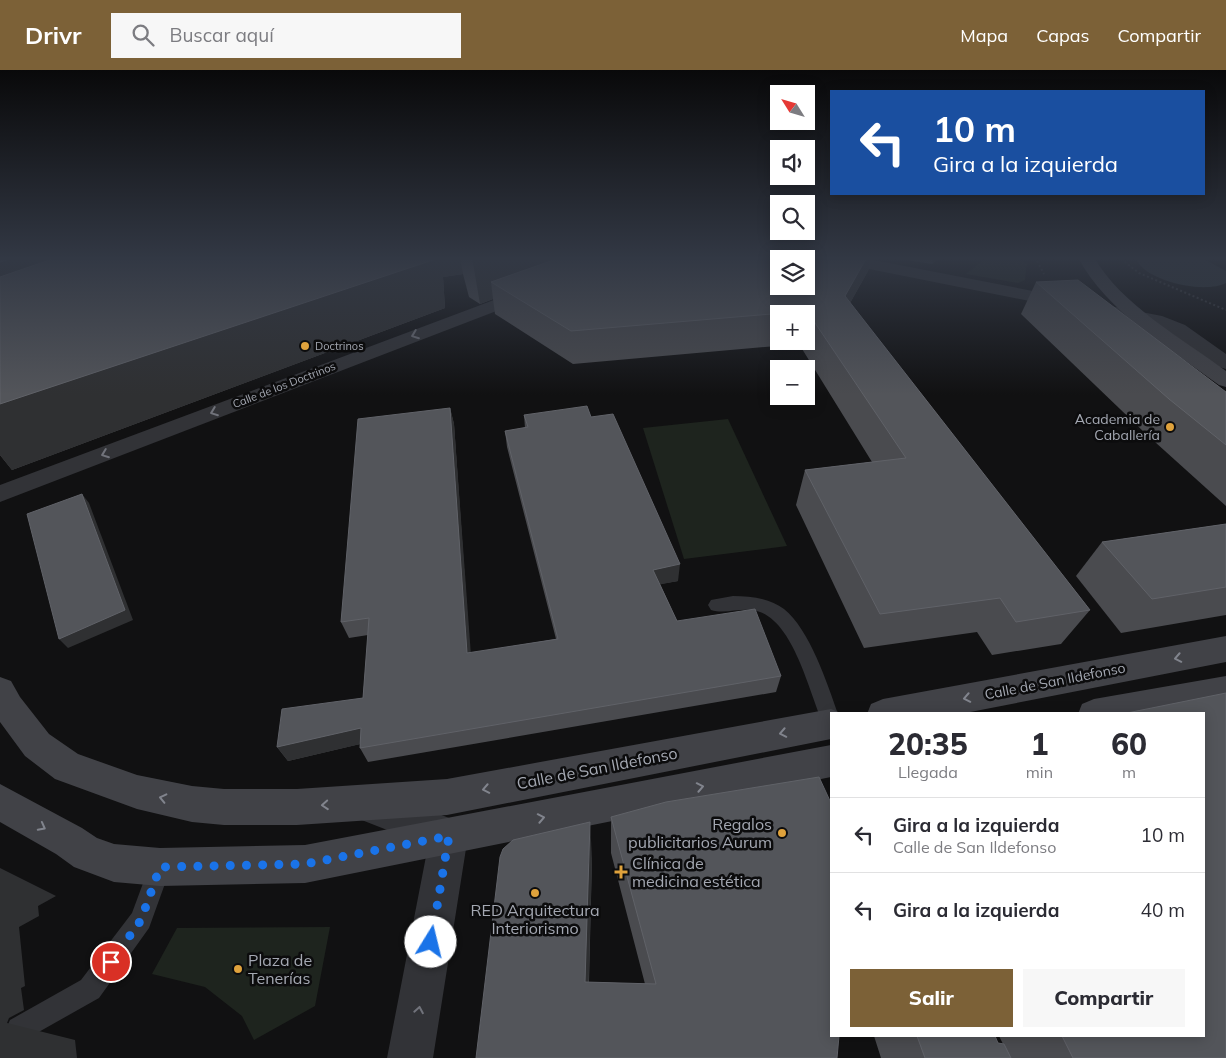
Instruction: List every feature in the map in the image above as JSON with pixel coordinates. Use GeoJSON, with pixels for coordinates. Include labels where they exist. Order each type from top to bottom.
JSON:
{"type":"FeatureCollection","features":[{"type":"Feature","properties":{"kind":"main road"},"geometry":{"type":"LineString","coordinates":[[1123,303],[1218,383]]}},
{"type":"Feature","properties":{"kind":"main road","name":"Calle de San Ildefonso"},"geometry":{"type":"LineString","coordinates":[[895,712],[1226,649]]}},
{"type":"Feature","properties":{"kind":"main road","name":"Calle de San Ildefonso"},"geometry":{"type":"LineString","coordinates":[[0,691],[26,732],[52,758],[67,767],[119,786],[175,801],[224,807],[297,807],[447,797],[830,722]]}},
{"type":"Feature","properties":{"kind":"main road"},"geometry":{"type":"LineString","coordinates":[[1105,712],[1212,692]]}},
{"type":"Feature","properties":{"kind":"main road"},"geometry":{"type":"LineString","coordinates":[[0,802],[69,841],[87,854],[114,864],[160,867],[305,864],[830,761]]}},
{"type":"Feature","properties":{"kind":"street","name":"Calle de los Doctrinos"},"geometry":{"type":"LineString","coordinates":[[0,494],[501,303]]}},
{"type":"Feature","properties":{"kind":"street"},"geometry":{"type":"LineString","coordinates":[[1070,303],[1164,322],[1178,329],[1226,363]]}},
{"type":"Feature","properties":{"kind":"street"},"geometry":{"type":"LineString","coordinates":[[1080,305],[1086,303]]}},
{"type":"Feature","properties":{"kind":"street"},"geometry":{"type":"LineString","coordinates":[[1212,692],[1220,721]]}},
{"type":"Feature","properties":{"kind":"street","name":"Calle de San Ildefonso"},"geometry":{"type":"LineString","coordinates":[[361,802],[449,836]]}},
{"type":"Feature","properties":{"kind":"street"},"geometry":{"type":"LineString","coordinates":[[410,1058],[449,836]]}},
{"type":"Feature","properties":{"kind":"lane"},"geometry":{"type":"LineString","coordinates":[[1173,356],[1218,383]]}},
{"type":"Feature","properties":{"kind":"lane"},"geometry":{"type":"LineString","coordinates":[[717,605],[731,602],[752,603],[780,614],[789,626],[799,647],[830,720]]}},
{"type":"Feature","properties":{"kind":"lane"},"geometry":{"type":"LineString","coordinates":[[19,1029],[90,989],[141,920],[160,867]]}},
{"type":"Feature","properties":{"kind":"path"},"geometry":{"type":"LineString","coordinates":[[1210,303],[1226,310]]}},
{"type":"Feature","properties":{"kind":"shaded area"},"geometry":{"type":"Polygon","coordinates":[[[728,419],[787,546],[684,559],[643,428],[728,419]]]}},
{"type":"Feature","properties":{"kind":"shaded area"},"geometry":{"type":"Polygon","coordinates":[[[330,927],[315,1006],[254,1040],[242,1016],[205,987],[152,974],[177,928],[330,927]]]}},
{"type":"Feature","properties":{"kind":"building"},"geometry":{"type":"Polygon","coordinates":[[[0,303],[303,303],[0,404],[0,303]]]}},
{"type":"Feature","properties":{"kind":"building"},"geometry":{"type":"Polygon","coordinates":[[[525,303],[851,303],[1090,610],[1016,622],[1000,598],[880,614],[805,470],[906,458],[815,323],[815,305],[770,305],[770,314],[571,331],[525,303]]]}},
{"type":"Feature","properties":{"kind":"building"},"geometry":{"type":"Polygon","coordinates":[[[1060,303],[1109,303],[1226,392],[1226,445],[1169,399],[1060,303]]]}},
{"type":"Feature","properties":{"kind":"building"},"geometry":{"type":"Polygon","coordinates":[[[587,406],[591,417],[613,414],[680,564],[653,570],[677,621],[755,609],[781,676],[360,748],[361,728],[277,747],[282,709],[363,698],[369,618],[341,622],[358,419],[450,408],[467,653],[558,639],[505,431],[528,427],[524,415],[587,406]]]}},
{"type":"Feature","properties":{"kind":"building"},"geometry":{"type":"Polygon","coordinates":[[[82,494],[125,610],[59,639],[27,514],[82,494]]]}},
{"type":"Feature","properties":{"kind":"building"},"geometry":{"type":"Polygon","coordinates":[[[1226,524],[1226,587],[1152,599],[1102,542],[1226,524]]]}},
{"type":"Feature","properties":{"kind":"building"},"geometry":{"type":"Polygon","coordinates":[[[1226,693],[1226,1058],[1073,1058],[1062,1037],[1205,1037],[1205,712],[1132,712],[1226,693]]]}},
{"type":"Feature","properties":{"kind":"building"},"geometry":{"type":"Polygon","coordinates":[[[819,777],[830,801],[830,1037],[839,1037],[837,1058],[476,1058],[500,857],[503,849],[513,840],[590,822],[585,982],[656,984],[611,817],[666,802],[819,777]]]}},
{"type":"Feature","properties":{"kind":"building"},"geometry":{"type":"Polygon","coordinates":[[[917,1037],[995,1037],[998,1043],[1004,1044],[1011,1058],[925,1058],[917,1037]]]}},
{"type":"Feature","properties":{"kind":"place","name":"Doctrinos"},"geometry":{"type":"Point","coordinates":[305,346]}},
{"type":"Feature","properties":{"kind":"place","name":"Academia de Caballería"},"geometry":{"type":"Point","coordinates":[1170,427]}},
{"type":"Feature","properties":{"kind":"place","name":"Regalos publicitarios Aurum"},"geometry":{"type":"Point","coordinates":[782,833]}},
{"type":"Feature","properties":{"kind":"place","name":"Clínica de medicina estética"},"geometry":{"type":"Point","coordinates":[621,872]}},
{"type":"Feature","properties":{"kind":"place","name":"RED Arquitectura Interiorismo"},"geometry":{"type":"Point","coordinates":[535,893]}},
{"type":"Feature","properties":{"kind":"place","name":"Plaza de Tenerías"},"geometry":{"type":"Point","coordinates":[238,969]}},
{"type":"Feature","properties":{"kind":"route"},"geometry":{"type":"LineString","coordinates":[[111,962],[141,920],[160,867],[305,864],[449,836],[431,942]]}}]}
